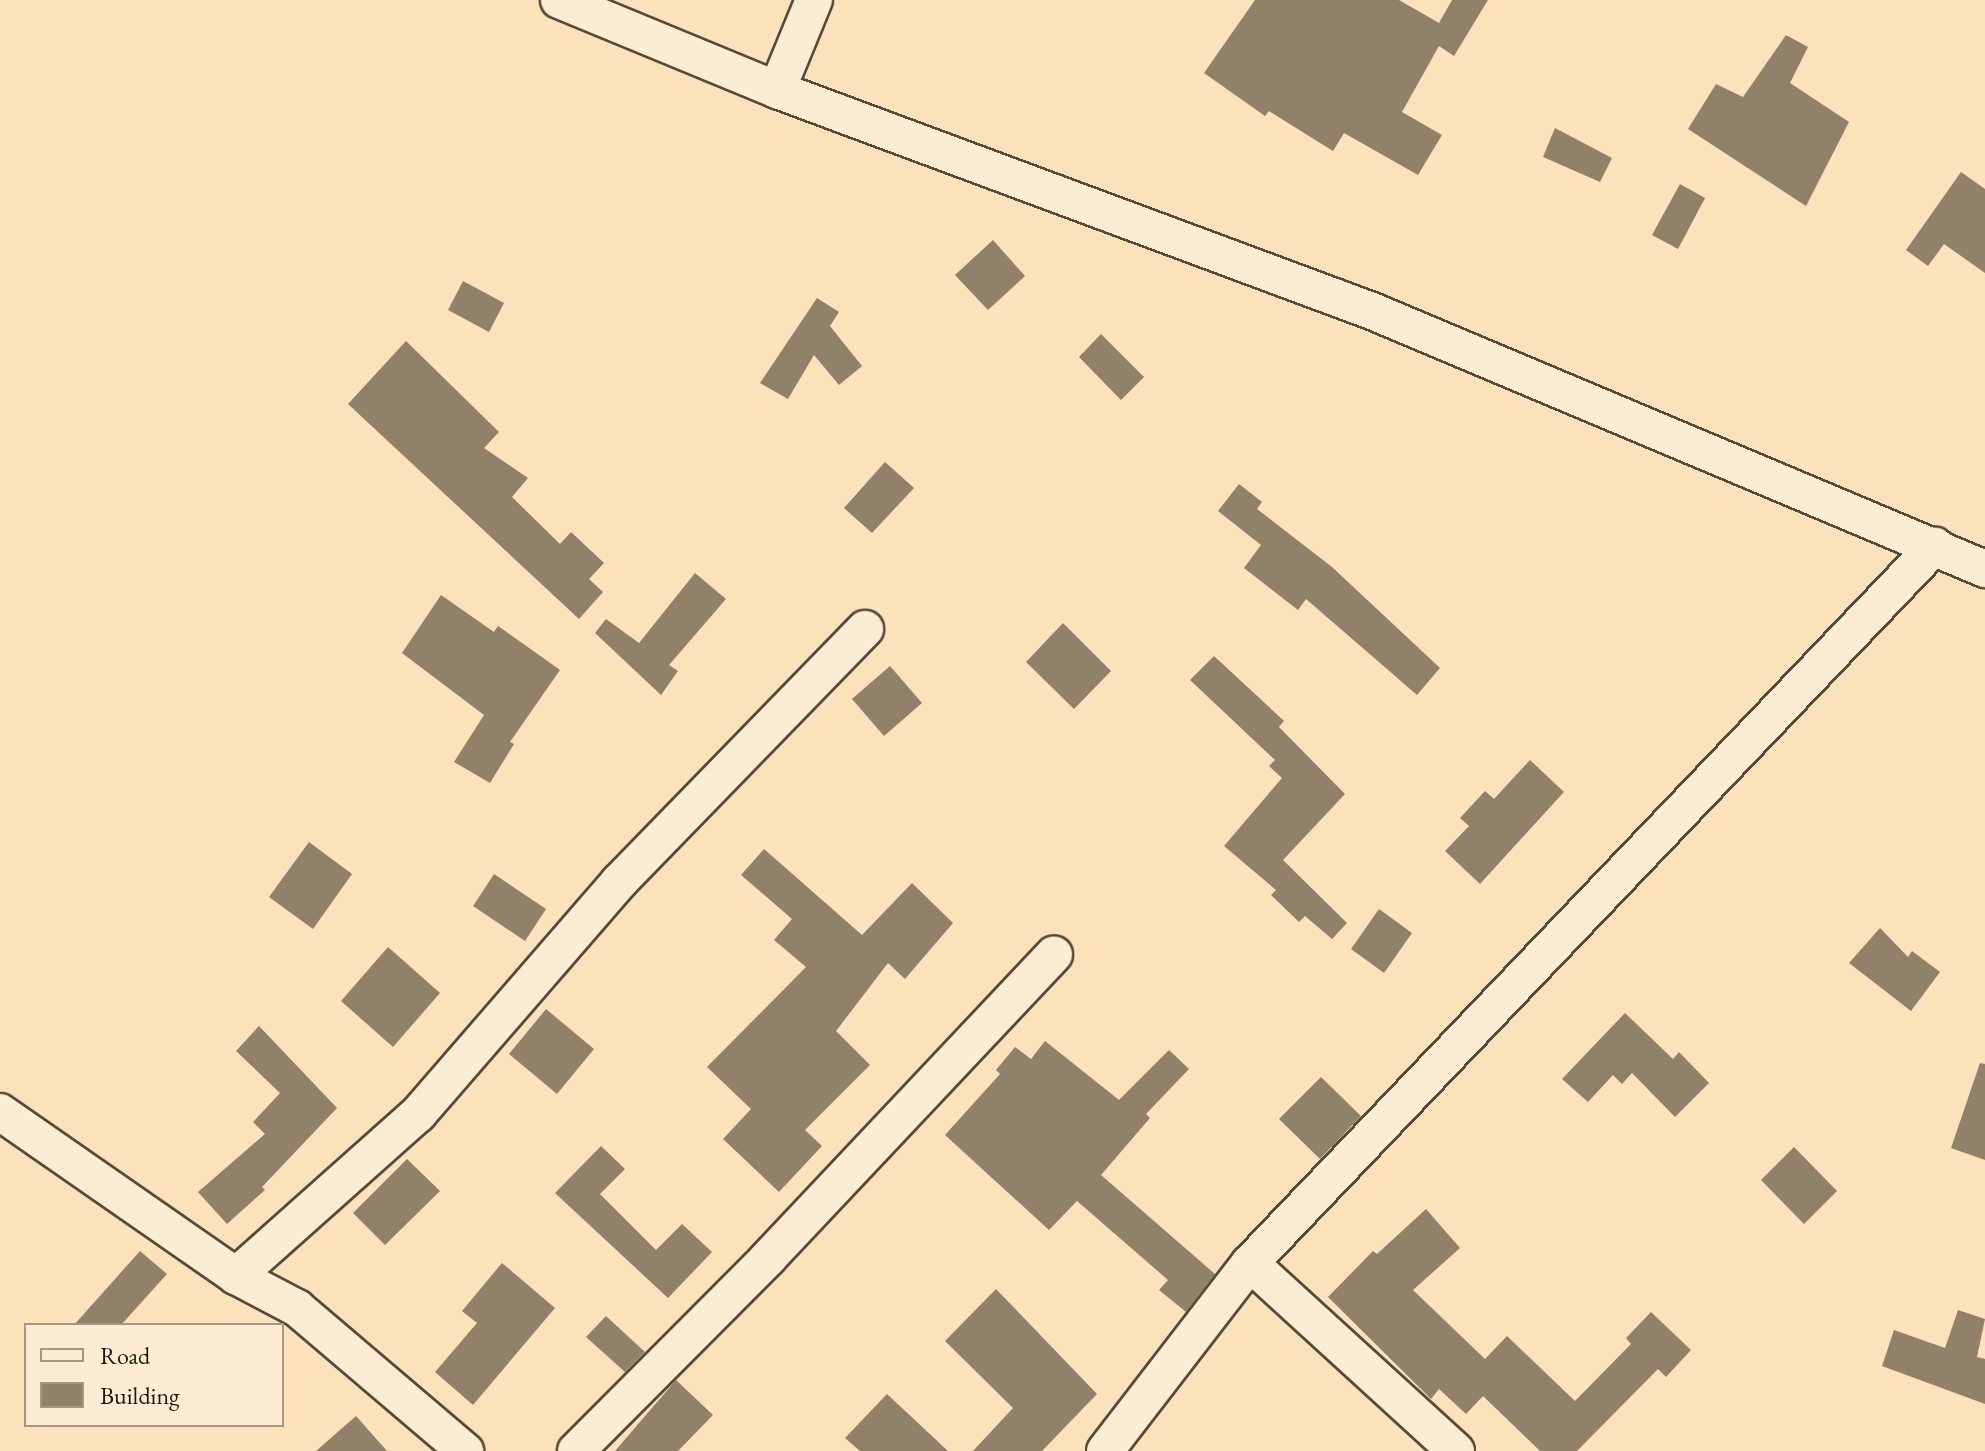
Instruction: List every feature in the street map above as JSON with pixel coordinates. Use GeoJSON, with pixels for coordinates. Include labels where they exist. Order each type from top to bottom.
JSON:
{"type":"FeatureCollection","features":[{"type":"Feature","properties":{"kind":"street"},"geometry":{"type":"LineString","coordinates":[[559,0],[777,90],[1372,311],[1985,569]]}},
{"type":"Feature","properties":{"kind":"street"},"geometry":{"type":"LineString","coordinates":[[777,90],[814,0]]}},
{"type":"Feature","properties":{"kind":"street"},"geometry":{"type":"LineString","coordinates":[[1105,1451],[1250,1263],[1935,546]]}},
{"type":"Feature","properties":{"kind":"street"},"geometry":{"type":"LineString","coordinates":[[236,1276],[418,1114],[619,882],[865,629]]}},
{"type":"Feature","properties":{"kind":"street"},"geometry":{"type":"LineString","coordinates":[[576,1451],[768,1258],[1054,955]]}},
{"type":"Feature","properties":{"kind":"street"},"geometry":{"type":"LineString","coordinates":[[0,1112],[236,1276],[297,1308],[465,1451]]}},
{"type":"Feature","properties":{"kind":"street"},"geometry":{"type":"LineString","coordinates":[[1250,1263],[1456,1451]]}},
{"type":"Feature","properties":{"kind":"building"},"geometry":{"type":"Polygon","coordinates":[[[1255,0],[1399,0],[1439,23],[1452,0],[1488,0],[1454,56],[1439,46],[1402,112],[1442,135],[1418,175],[1344,133],[1333,151],[1269,111],[1265,116],[1204,73],[1255,0]]]}},
{"type":"Feature","properties":{"kind":"building"},"geometry":{"type":"Polygon","coordinates":[[[1786,35],[1808,47],[1790,83],[1849,122],[1806,206],[1688,129],[1716,84],[1743,97],[1786,35]]]}},
{"type":"Feature","properties":{"kind":"building"},"geometry":{"type":"Polygon","coordinates":[[[1555,128],[1612,158],[1600,182],[1543,157],[1555,128]]]}},
{"type":"Feature","properties":{"kind":"building"},"geometry":{"type":"Polygon","coordinates":[[[1961,172],[1985,189],[1985,273],[1944,244],[1928,266],[1906,250],[1961,172]]]}},
{"type":"Feature","properties":{"kind":"building"},"geometry":{"type":"Polygon","coordinates":[[[1680,184],[1705,198],[1678,249],[1652,235],[1680,184]]]}},
{"type":"Feature","properties":{"kind":"building"},"geometry":{"type":"Polygon","coordinates":[[[993,240],[1025,276],[988,310],[955,275],[993,240]]]}},
{"type":"Feature","properties":{"kind":"building"},"geometry":{"type":"Polygon","coordinates":[[[463,281],[504,303],[489,332],[448,310],[463,281]]]}},
{"type":"Feature","properties":{"kind":"building"},"geometry":{"type":"Polygon","coordinates":[[[817,298],[839,312],[830,326],[862,366],[839,385],[814,355],[788,399],[760,383],[817,298]]]}},
{"type":"Feature","properties":{"kind":"building"},"geometry":{"type":"Polygon","coordinates":[[[1101,334],[1144,377],[1121,400],[1079,357],[1101,334]]]}},
{"type":"Feature","properties":{"kind":"building"},"geometry":{"type":"Polygon","coordinates":[[[406,341],[499,432],[484,448],[528,478],[512,497],[560,544],[571,532],[604,563],[589,579],[603,592],[579,619],[348,404],[406,341]]]}},
{"type":"Feature","properties":{"kind":"building"},"geometry":{"type":"Polygon","coordinates":[[[885,462],[914,488],[872,533],[844,508],[885,462]]]}},
{"type":"Feature","properties":{"kind":"building"},"geometry":{"type":"Polygon","coordinates":[[[1239,484],[1262,502],[1257,509],[1332,567],[1440,668],[1417,695],[1306,599],[1298,610],[1244,568],[1261,545],[1218,511],[1239,484]]]}},
{"type":"Feature","properties":{"kind":"building"},"geometry":{"type":"Polygon","coordinates":[[[695,573],[726,599],[669,665],[678,671],[661,695],[595,633],[606,619],[639,643],[695,573]]]}},
{"type":"Feature","properties":{"kind":"building"},"geometry":{"type":"Polygon","coordinates":[[[441,595],[494,632],[498,626],[560,670],[510,742],[514,744],[490,783],[454,762],[484,715],[402,653],[441,595]]]}},
{"type":"Feature","properties":{"kind":"building"},"geometry":{"type":"Polygon","coordinates":[[[1063,623],[1111,671],[1074,709],[1026,662],[1063,623]]]}},
{"type":"Feature","properties":{"kind":"building"},"geometry":{"type":"Polygon","coordinates":[[[1214,656],[1284,721],[1279,727],[1345,794],[1283,860],[1347,923],[1332,939],[1305,916],[1299,922],[1271,895],[1276,890],[1224,846],[1282,778],[1269,766],[1275,760],[1190,680],[1214,656]]]}},
{"type":"Feature","properties":{"kind":"building"},"geometry":{"type":"Polygon","coordinates":[[[890,666],[922,703],[884,736],[852,699],[890,666]]]}},
{"type":"Feature","properties":{"kind":"building"},"geometry":{"type":"Polygon","coordinates":[[[1530,760],[1564,792],[1480,884],[1445,851],[1469,826],[1460,818],[1485,791],[1494,799],[1530,760]]]}},
{"type":"Feature","properties":{"kind":"building"},"geometry":{"type":"Polygon","coordinates":[[[309,842],[352,874],[313,929],[269,897],[309,842]]]}},
{"type":"Feature","properties":{"kind":"building"},"geometry":{"type":"Polygon","coordinates":[[[764,849],[862,935],[912,883],[953,923],[905,979],[888,963],[836,1031],[870,1065],[805,1130],[822,1146],[779,1192],[723,1139],[751,1109],[707,1067],[806,967],[774,940],[792,919],[741,875],[764,849]]]}},
{"type":"Feature","properties":{"kind":"building"},"geometry":{"type":"Polygon","coordinates":[[[494,874],[546,909],[525,941],[473,906],[494,874]]]}},
{"type":"Feature","properties":{"kind":"building"},"geometry":{"type":"Polygon","coordinates":[[[1379,909],[1412,933],[1384,973],[1351,949],[1379,909]]]}},
{"type":"Feature","properties":{"kind":"building"},"geometry":{"type":"Polygon","coordinates":[[[1880,928],[1908,957],[1912,951],[1940,972],[1911,1011],[1849,963],[1880,928]]]}},
{"type":"Feature","properties":{"kind":"building"},"geometry":{"type":"Polygon","coordinates":[[[388,947],[440,993],[393,1047],[341,1001],[388,947]]]}},
{"type":"Feature","properties":{"kind":"building"},"geometry":{"type":"Polygon","coordinates":[[[546,1009],[594,1049],[557,1094],[509,1054],[546,1009]]]}},
{"type":"Feature","properties":{"kind":"building"},"geometry":{"type":"Polygon","coordinates":[[[1625,1013],[1673,1059],[1679,1052],[1709,1083],[1675,1117],[1632,1073],[1622,1084],[1613,1075],[1588,1102],[1562,1079],[1625,1013]]]}},
{"type":"Feature","properties":{"kind":"building"},"geometry":{"type":"Polygon","coordinates":[[[259,1026],[337,1108],[262,1187],[265,1190],[227,1224],[198,1192],[265,1134],[253,1122],[280,1093],[236,1051],[259,1026]]]}},
{"type":"Feature","properties":{"kind":"building"},"geometry":{"type":"Polygon","coordinates":[[[1045,1041],[1119,1100],[1169,1050],[1189,1069],[1146,1114],[1150,1118],[1101,1175],[1215,1274],[1186,1312],[1159,1290],[1168,1280],[1077,1201],[1049,1230],[945,1135],[1000,1074],[996,1070],[1015,1047],[1031,1059],[1045,1041]]]}},
{"type":"Feature","properties":{"kind":"building"},"geometry":{"type":"Polygon","coordinates":[[[1980,1063],[1985,1064],[1985,1160],[1951,1148],[1980,1063]]]}},
{"type":"Feature","properties":{"kind":"building"},"geometry":{"type":"Polygon","coordinates":[[[1321,1077],[1361,1116],[1320,1159],[1279,1119],[1321,1077]]]}},
{"type":"Feature","properties":{"kind":"building"},"geometry":{"type":"Polygon","coordinates":[[[601,1146],[625,1169],[600,1194],[656,1250],[682,1224],[712,1252],[668,1298],[555,1193],[601,1146]]]}},
{"type":"Feature","properties":{"kind":"building"},"geometry":{"type":"Polygon","coordinates":[[[1794,1147],[1837,1191],[1804,1224],[1761,1180],[1794,1147]]]}},
{"type":"Feature","properties":{"kind":"building"},"geometry":{"type":"Polygon","coordinates":[[[407,1159],[440,1191],[385,1245],[353,1213],[407,1159]]]}},
{"type":"Feature","properties":{"kind":"building"},"geometry":{"type":"Polygon","coordinates":[[[1426,1209],[1460,1248],[1413,1290],[1485,1359],[1507,1336],[1575,1401],[1631,1344],[1626,1338],[1651,1312],[1691,1350],[1666,1377],[1658,1369],[1577,1451],[1540,1451],[1483,1396],[1466,1414],[1439,1389],[1431,1399],[1328,1297],[1373,1251],[1377,1254],[1426,1209]]]}},
{"type":"Feature","properties":{"kind":"building"},"geometry":{"type":"Polygon","coordinates":[[[140,1251],[167,1274],[123,1323],[76,1323],[140,1251]]]}},
{"type":"Feature","properties":{"kind":"building"},"geometry":{"type":"Polygon","coordinates":[[[502,1263],[555,1308],[473,1405],[435,1372],[477,1323],[462,1311],[502,1263]]]}},
{"type":"Feature","properties":{"kind":"building"},"geometry":{"type":"Polygon","coordinates":[[[996,1289],[1097,1394],[1042,1451],[973,1451],[1013,1408],[945,1341],[996,1289]]]}},
{"type":"Feature","properties":{"kind":"building"},"geometry":{"type":"Polygon","coordinates":[[[1958,1310],[1985,1319],[1977,1357],[1985,1359],[1985,1404],[1882,1366],[1894,1330],[1945,1348],[1958,1310]]]}},
{"type":"Feature","properties":{"kind":"building"},"geometry":{"type":"Polygon","coordinates":[[[606,1316],[645,1352],[625,1372],[586,1337],[606,1316]]]}},
{"type":"Feature","properties":{"kind":"building"},"geometry":{"type":"Polygon","coordinates":[[[676,1380],[713,1415],[678,1451],[615,1451],[676,1380]]]}},
{"type":"Feature","properties":{"kind":"building"},"geometry":{"type":"Polygon","coordinates":[[[887,1394],[948,1451],[860,1451],[845,1438],[887,1394]]]}},
{"type":"Feature","properties":{"kind":"building"},"geometry":{"type":"Polygon","coordinates":[[[356,1416],[387,1451],[316,1451],[356,1416]]]}}]}
